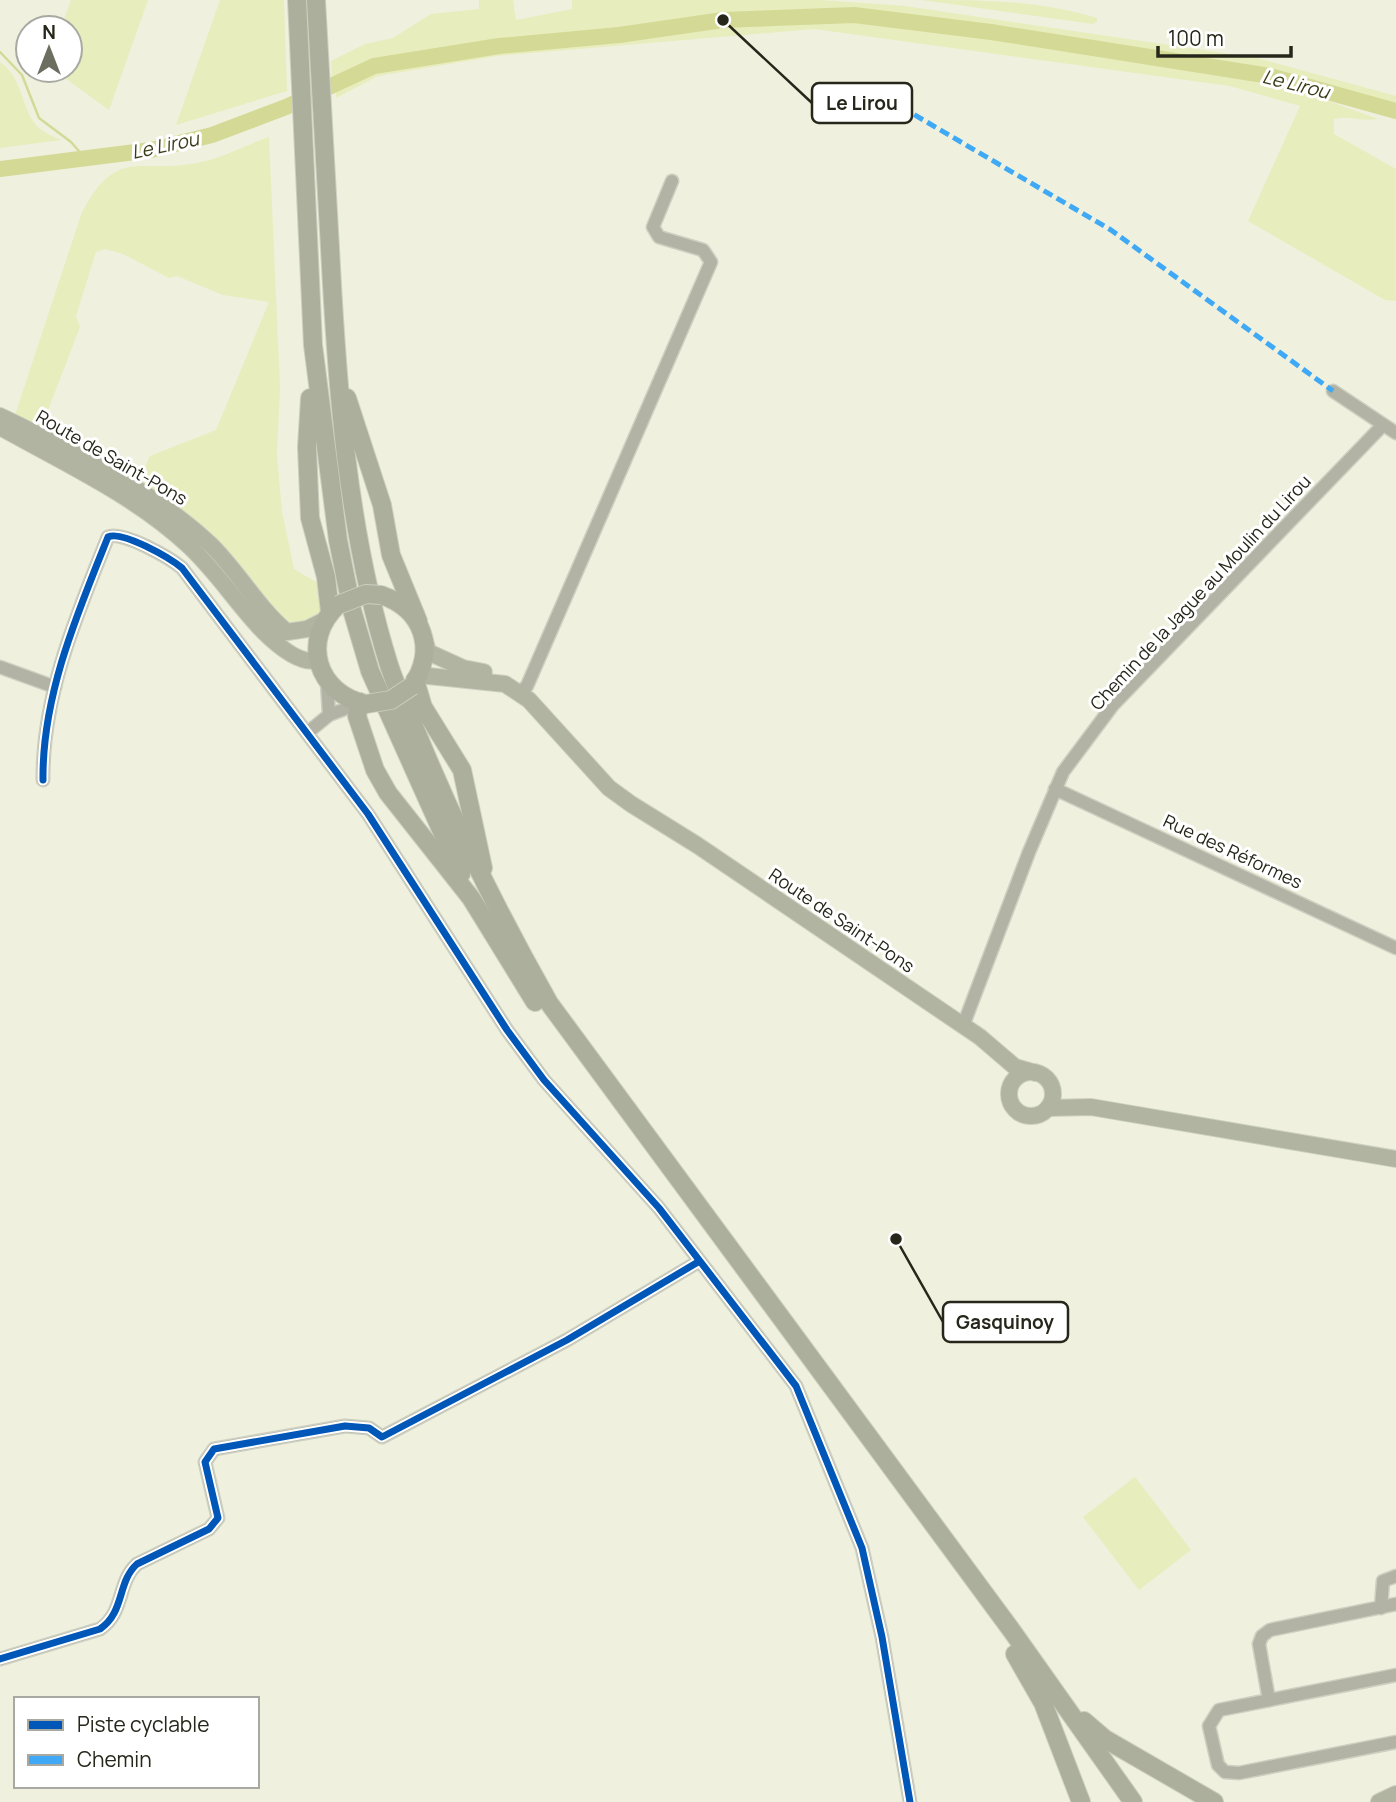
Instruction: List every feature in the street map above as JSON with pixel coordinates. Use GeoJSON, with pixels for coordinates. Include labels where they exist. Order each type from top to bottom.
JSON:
{"type":"FeatureCollection","features":[{"type":"Feature","properties":{"kind":"highway"},"geometry":{"type":"LineString","coordinates":[[297,0],[313,345],[336,528],[352,610],[370,671],[471,898]]}},
{"type":"Feature","properties":{"kind":"highway"},"geometry":{"type":"LineString","coordinates":[[316,0],[333,323],[343,429],[373,607],[390,667],[453,820],[492,902],[549,1003],[1012,1631],[1133,1802]]}},
{"type":"Feature","properties":{"kind":"highway"},"geometry":{"type":"LineString","coordinates":[[313,345],[307,447],[310,518],[326,577],[330,613],[316,647],[317,660],[327,682],[360,702],[391,700],[415,680],[426,649],[421,628],[391,555],[382,505],[343,384],[333,323]]}},
{"type":"Feature","properties":{"kind":"highway"},"geometry":{"type":"LineString","coordinates":[[330,613],[366,594],[382,595],[396,600],[421,628]]}},
{"type":"Feature","properties":{"kind":"highway"},"geometry":{"type":"LineString","coordinates":[[415,680],[423,708],[462,770],[492,902]]}},
{"type":"Feature","properties":{"kind":"highway"},"geometry":{"type":"LineString","coordinates":[[360,702],[357,716],[375,770],[388,793],[471,898],[540,1010],[1125,1802]]}},
{"type":"Feature","properties":{"kind":"highway"},"geometry":{"type":"LineString","coordinates":[[1012,1631],[1092,1730],[1214,1802]]}},
{"type":"Feature","properties":{"kind":"highway"},"geometry":{"type":"LineString","coordinates":[[1015,1654],[1043,1703],[1081,1802]]}},
{"type":"Feature","properties":{"kind":"main road","name":"Route de Saint-Pons"},"geometry":{"type":"LineString","coordinates":[[0,416],[132,487],[184,521],[211,545],[287,632],[307,629],[330,613]]}},
{"type":"Feature","properties":{"kind":"main road","name":"Route de Saint-Pons"},"geometry":{"type":"LineString","coordinates":[[0,427],[100,483],[159,521],[189,546],[273,641],[298,657],[317,660]]}},
{"type":"Feature","properties":{"kind":"main road","name":"Route de Saint-Pons"},"geometry":{"type":"LineString","coordinates":[[421,628],[428,652],[463,668],[523,689],[529,700],[609,788],[964,1027],[1015,1066],[1036,1073]]}},
{"type":"Feature","properties":{"kind":"main road","name":"Route de Saint-Pons"},"geometry":{"type":"LineString","coordinates":[[415,680],[505,684],[523,689]]}},
{"type":"Feature","properties":{"kind":"main road","name":"Route de Saint-Pons"},"geometry":{"type":"LineString","coordinates":[[964,1027],[1004,1070],[1010,1086]]}},
{"type":"Feature","properties":{"kind":"main road"},"geometry":{"type":"LineString","coordinates":[[1048,1108],[1052,1088],[1046,1078],[1036,1073],[1020,1075],[1010,1086],[1009,1101],[1018,1113],[1031,1117],[1048,1108],[1090,1107],[1396,1159]]}},
{"type":"Feature","properties":{"kind":"main road"},"geometry":{"type":"LineString","coordinates":[[1052,1088],[1090,1107]]}},
{"type":"Feature","properties":{"kind":"main road"},"geometry":{"type":"LineString","coordinates":[[1339,1150],[1396,1152]]}},
{"type":"Feature","properties":{"kind":"main road"},"geometry":{"type":"LineString","coordinates":[[1379,1802],[1396,1794]]}},
{"type":"Feature","properties":{"kind":"street"},"geometry":{"type":"LineString","coordinates":[[523,689],[711,262],[703,250],[659,237],[653,227],[671,181]]}},
{"type":"Feature","properties":{"kind":"street"},"geometry":{"type":"LineString","coordinates":[[1334,391],[1396,433]]}},
{"type":"Feature","properties":{"kind":"street","name":"Chemin de la Jague au Moulin du Lirou"},"geometry":{"type":"LineString","coordinates":[[964,1027],[1063,772],[1113,705],[1382,426]]}},
{"type":"Feature","properties":{"kind":"street"},"geometry":{"type":"LineString","coordinates":[[43,780],[46,734],[55,687],[106,541],[112,534],[117,535],[169,556],[182,568],[368,814],[507,1030],[544,1080],[659,1208],[796,1386],[862,1548],[882,1637],[910,1802]]}},
{"type":"Feature","properties":{"kind":"street"},"geometry":{"type":"LineString","coordinates":[[0,667],[55,687]]}},
{"type":"Feature","properties":{"kind":"street"},"geometry":{"type":"LineString","coordinates":[[327,682],[329,715]]}},
{"type":"Feature","properties":{"kind":"street"},"geometry":{"type":"LineString","coordinates":[[307,733],[329,715],[360,702]]}},
{"type":"Feature","properties":{"kind":"street","name":"Rue des Réformes"},"geometry":{"type":"LineString","coordinates":[[1055,789],[1396,948]]}},
{"type":"Feature","properties":{"kind":"street"},"geometry":{"type":"LineString","coordinates":[[0,1659],[100,1629],[110,1622],[118,1610],[128,1573],[137,1564],[209,1529],[218,1518],[205,1462],[214,1449],[345,1426],[369,1428],[382,1437],[567,1340],[698,1262]]}},
{"type":"Feature","properties":{"kind":"street"},"geometry":{"type":"LineString","coordinates":[[1381,1608],[1383,1581],[1396,1576]]}},
{"type":"Feature","properties":{"kind":"street"},"geometry":{"type":"LineString","coordinates":[[1269,1700],[1259,1644],[1262,1636],[1270,1630],[1396,1604]]}},
{"type":"Feature","properties":{"kind":"street"},"geometry":{"type":"LineString","coordinates":[[1396,1675],[1219,1710],[1212,1716],[1209,1726],[1218,1765],[1225,1772],[1239,1773],[1396,1742]]}},
{"type":"Feature","properties":{"kind":"green space"},"geometry":{"type":"Polygon","coordinates":[[[71,0],[148,0],[109,110],[73,84],[84,84],[84,14],[66,14],[71,0]]]}},
{"type":"Feature","properties":{"kind":"green space"},"geometry":{"type":"Polygon","coordinates":[[[220,0],[284,0],[287,91],[176,125],[220,0]]]}},
{"type":"Feature","properties":{"kind":"green space"},"geometry":{"type":"Polygon","coordinates":[[[479,0],[513,0],[516,20],[572,9],[572,0],[821,0],[905,6],[1257,58],[1396,96],[1396,116],[1265,72],[870,14],[721,18],[485,43],[374,64],[332,81],[331,61],[365,44],[393,38],[431,14],[479,9],[479,0]]]}},
{"type":"Feature","properties":{"kind":"green space"},"geometry":{"type":"Polygon","coordinates":[[[922,0],[1032,4],[1076,12],[1097,18],[1097,21],[1093,24],[922,0]]]}},
{"type":"Feature","properties":{"kind":"green space"},"geometry":{"type":"Polygon","coordinates":[[[871,21],[1268,79],[1378,119],[1334,119],[1334,134],[1396,169],[1396,301],[1385,300],[1248,221],[1300,106],[1230,86],[814,29],[497,56],[378,76],[336,98],[335,87],[377,69],[500,49],[625,38],[724,24],[871,21]]]}},
{"type":"Feature","properties":{"kind":"green space"},"geometry":{"type":"Polygon","coordinates":[[[0,62],[14,77],[14,84],[18,84],[36,125],[61,140],[0,148],[0,62]]]}},
{"type":"Feature","properties":{"kind":"green space"},"geometry":{"type":"Polygon","coordinates":[[[269,137],[280,387],[277,455],[282,512],[294,569],[345,599],[339,619],[326,632],[288,628],[235,567],[14,418],[82,212],[106,178],[118,170],[130,167],[177,166],[206,161],[269,137]],[[105,249],[96,252],[76,316],[80,327],[43,423],[53,424],[55,420],[142,473],[150,456],[216,430],[269,302],[223,295],[177,276],[169,278],[123,254],[105,249]]]}},
{"type":"Feature","properties":{"kind":"green space"},"geometry":{"type":"Polygon","coordinates":[[[1135,1477],[1191,1550],[1139,1590],[1083,1517],[1135,1477]]]}},
{"type":"Feature","properties":{"kind":"waterway","name":"Le Lirou"},"geometry":{"type":"LineString","coordinates":[[0,169],[151,150],[212,135],[286,107],[374,66],[499,46],[619,35],[723,20],[854,15],[991,32],[1270,76],[1396,111]]}},
{"type":"Feature","properties":{"kind":"waterway"},"geometry":{"type":"LineString","coordinates":[[0,52],[22,75],[39,118],[71,142],[85,158]]}},
{"type":"Feature","properties":{"kind":"marked path"},"geometry":{"type":"LineString","coordinates":[[873,97],[908,111],[1111,230],[1333,391]]}},
{"type":"Feature","properties":{"kind":"cycle path"},"geometry":{"type":"LineString","coordinates":[[43,780],[48,717],[64,656],[108,537],[124,537],[157,552],[182,568],[368,814],[507,1030],[544,1080],[659,1208],[796,1386],[862,1548],[882,1637],[910,1802]]}},
{"type":"Feature","properties":{"kind":"cycle path"},"geometry":{"type":"LineString","coordinates":[[0,1659],[100,1629],[114,1614],[126,1579],[137,1564],[209,1529],[218,1518],[205,1462],[214,1449],[345,1426],[369,1428],[382,1437],[567,1340],[698,1262]]}},
{"type":"Feature","properties":{"kind":"place","name":"Le Lirou"},"geometry":{"type":"Point","coordinates":[723,20]}},
{"type":"Feature","properties":{"kind":"place","name":"Gasquinoy"},"geometry":{"type":"Point","coordinates":[896,1239]}}]}
